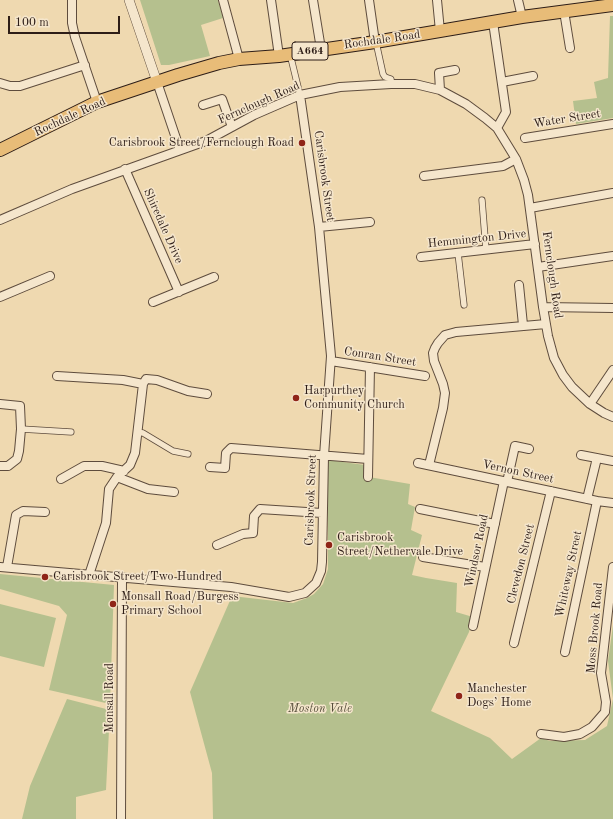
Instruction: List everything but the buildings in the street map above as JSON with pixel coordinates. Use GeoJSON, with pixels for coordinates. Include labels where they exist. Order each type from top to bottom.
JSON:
{"type":"FeatureCollection","features":[{"type":"Feature","properties":{"kind":"main road","name":"Rochdale Road"},"geometry":{"type":"LineString","coordinates":[[0,150],[97,102],[157,82],[219,64],[238,60],[376,42],[522,17],[613,5]]}},
{"type":"Feature","properties":{"kind":"street"},"geometry":{"type":"LineString","coordinates":[[72,0],[72,23],[75,37],[97,102]]}},
{"type":"Feature","properties":{"kind":"street"},"geometry":{"type":"LineString","coordinates":[[129,0],[180,150]]}},
{"type":"Feature","properties":{"kind":"street"},"geometry":{"type":"LineString","coordinates":[[223,0],[238,60]]}},
{"type":"Feature","properties":{"kind":"street"},"geometry":{"type":"LineString","coordinates":[[270,0],[285,55],[300,95]]}},
{"type":"Feature","properties":{"kind":"street"},"geometry":{"type":"LineString","coordinates":[[313,0],[321,49]]}},
{"type":"Feature","properties":{"kind":"street"},"geometry":{"type":"LineString","coordinates":[[369,0],[383,74],[385,77],[391,79],[391,84]]}},
{"type":"Feature","properties":{"kind":"street"},"geometry":{"type":"LineString","coordinates":[[438,0],[440,31]]}},
{"type":"Feature","properties":{"kind":"street"},"geometry":{"type":"LineString","coordinates":[[518,0],[522,17]]}},
{"type":"Feature","properties":{"kind":"street"},"geometry":{"type":"LineString","coordinates":[[564,11],[570,48]]}},
{"type":"Feature","properties":{"kind":"street"},"geometry":{"type":"LineString","coordinates":[[493,22],[506,112],[496,128]]}},
{"type":"Feature","properties":{"kind":"street"},"geometry":{"type":"LineString","coordinates":[[0,83],[10,86],[20,86],[85,65]]}},
{"type":"Feature","properties":{"kind":"street"},"geometry":{"type":"LineString","coordinates":[[440,90],[439,73],[455,70]]}},
{"type":"Feature","properties":{"kind":"street"},"geometry":{"type":"LineString","coordinates":[[502,82],[533,76]]}},
{"type":"Feature","properties":{"kind":"street","name":"Fernclough Road"},"geometry":{"type":"LineString","coordinates":[[0,220],[72,189],[206,141],[300,95],[340,87],[391,84],[415,84],[440,90],[475,109],[496,128],[516,159],[524,180],[530,208],[543,307],[551,348],[558,367],[572,387],[590,404],[613,418]]}},
{"type":"Feature","properties":{"kind":"street","name":"Carisbrook Street"},"geometry":{"type":"LineString","coordinates":[[4,567],[231,587],[289,597],[300,595],[310,590],[316,583],[321,571],[324,456],[331,361],[319,227],[300,95]]}},
{"type":"Feature","properties":{"kind":"street"},"geometry":{"type":"LineString","coordinates":[[203,105],[222,99],[232,127]]}},
{"type":"Feature","properties":{"kind":"street","name":"Water Street"},"geometry":{"type":"LineString","coordinates":[[525,138],[613,124]]}},
{"type":"Feature","properties":{"kind":"street"},"geometry":{"type":"LineString","coordinates":[[424,176],[503,166],[516,159]]}},
{"type":"Feature","properties":{"kind":"street","name":"Shiredale Drive"},"geometry":{"type":"LineString","coordinates":[[125,169],[179,292]]}},
{"type":"Feature","properties":{"kind":"street"},"geometry":{"type":"LineString","coordinates":[[530,208],[613,193]]}},
{"type":"Feature","properties":{"kind":"street"},"geometry":{"type":"LineString","coordinates":[[482,200],[486,250]]}},
{"type":"Feature","properties":{"kind":"street"},"geometry":{"type":"LineString","coordinates":[[319,227],[370,222]]}},
{"type":"Feature","properties":{"kind":"street","name":"Hemmington Drive"},"geometry":{"type":"LineString","coordinates":[[421,257],[535,244]]}},
{"type":"Feature","properties":{"kind":"street"},"geometry":{"type":"LineString","coordinates":[[458,253],[464,305]]}},
{"type":"Feature","properties":{"kind":"street"},"geometry":{"type":"LineString","coordinates":[[538,267],[613,256]]}},
{"type":"Feature","properties":{"kind":"street"},"geometry":{"type":"LineString","coordinates":[[0,297],[50,276]]}},
{"type":"Feature","properties":{"kind":"street"},"geometry":{"type":"LineString","coordinates":[[153,302],[214,277]]}},
{"type":"Feature","properties":{"kind":"street"},"geometry":{"type":"LineString","coordinates":[[519,285],[523,326]]}},
{"type":"Feature","properties":{"kind":"street"},"geometry":{"type":"LineString","coordinates":[[543,307],[613,308]]}},
{"type":"Feature","properties":{"kind":"street"},"geometry":{"type":"LineString","coordinates":[[429,465],[443,408],[445,393],[434,361],[433,353],[445,335],[456,332],[546,324]]}},
{"type":"Feature","properties":{"kind":"street","name":"Conran Street"},"geometry":{"type":"LineString","coordinates":[[331,361],[425,376]]}},
{"type":"Feature","properties":{"kind":"street"},"geometry":{"type":"LineString","coordinates":[[368,477],[370,367]]}},
{"type":"Feature","properties":{"kind":"street"},"geometry":{"type":"LineString","coordinates":[[590,404],[613,370]]}},
{"type":"Feature","properties":{"kind":"street"},"geometry":{"type":"LineString","coordinates":[[57,376],[144,382],[157,380],[188,391],[207,394]]}},
{"type":"Feature","properties":{"kind":"street"},"geometry":{"type":"LineString","coordinates":[[89,575],[106,523],[108,489],[117,477],[130,465],[135,454],[144,382]]}},
{"type":"Feature","properties":{"kind":"street"},"geometry":{"type":"LineString","coordinates":[[0,404],[20,406],[21,429],[17,459],[8,466],[0,466]]}},
{"type":"Feature","properties":{"kind":"street"},"geometry":{"type":"LineString","coordinates":[[21,429],[71,432]]}},
{"type":"Feature","properties":{"kind":"street"},"geometry":{"type":"LineString","coordinates":[[137,432],[143,433],[173,451],[188,454]]}},
{"type":"Feature","properties":{"kind":"street","name":"Windsor Road"},"geometry":{"type":"LineString","coordinates":[[473,626],[494,524],[515,446],[529,448]]}},
{"type":"Feature","properties":{"kind":"street"},"geometry":{"type":"LineString","coordinates":[[210,467],[225,468],[226,453],[232,448],[368,459]]}},
{"type":"Feature","properties":{"kind":"street"},"geometry":{"type":"LineString","coordinates":[[581,455],[613,461]]}},
{"type":"Feature","properties":{"kind":"street"},"geometry":{"type":"LineString","coordinates":[[587,499],[597,458]]}},
{"type":"Feature","properties":{"kind":"street","name":"Vernon Street"},"geometry":{"type":"LineString","coordinates":[[418,463],[587,499],[613,503]]}},
{"type":"Feature","properties":{"kind":"street"},"geometry":{"type":"LineString","coordinates":[[64,475],[86,466],[102,466],[124,471]]}},
{"type":"Feature","properties":{"kind":"street"},"geometry":{"type":"LineString","coordinates":[[117,477],[148,488],[174,492]]}},
{"type":"Feature","properties":{"kind":"street","name":"Clevedon Street"},"geometry":{"type":"LineString","coordinates":[[514,643],[551,491]]}},
{"type":"Feature","properties":{"kind":"street","name":"Whiteway Street"},"geometry":{"type":"LineString","coordinates":[[565,652],[597,501]]}},
{"type":"Feature","properties":{"kind":"street"},"geometry":{"type":"LineString","coordinates":[[217,545],[243,534],[253,533],[254,516],[260,509],[322,513]]}},
{"type":"Feature","properties":{"kind":"street"},"geometry":{"type":"LineString","coordinates":[[420,510],[494,524]]}},
{"type":"Feature","properties":{"kind":"street"},"geometry":{"type":"LineString","coordinates":[[4,567],[16,515],[23,511],[45,512]]}},
{"type":"Feature","properties":{"kind":"street"},"geometry":{"type":"LineString","coordinates":[[423,557],[485,568]]}},
{"type":"Feature","properties":{"kind":"street","name":"Moss Brook Road"},"geometry":{"type":"LineString","coordinates":[[541,734],[564,737],[580,734],[599,721],[605,712],[606,702],[601,673],[613,567]]}},
{"type":"Feature","properties":{"kind":"street","name":"Monsall Road"},"geometry":{"type":"LineString","coordinates":[[121,819],[122,577]]}},
{"type":"Feature","properties":{"kind":"green space"},"geometry":{"type":"Polygon","coordinates":[[[140,0],[218,0],[223,18],[201,25],[210,56],[169,65],[161,65],[140,0]]]}},
{"type":"Feature","properties":{"kind":"green space"},"geometry":{"type":"Polygon","coordinates":[[[610,16],[613,16],[613,118],[576,124],[573,101],[597,98],[594,82],[608,78],[610,16]]]}},
{"type":"Feature","properties":{"kind":"green space","name":"Moston Vale"},"geometry":{"type":"Polygon","coordinates":[[[328,460],[365,465],[363,476],[410,484],[408,504],[415,507],[411,530],[422,535],[412,575],[457,583],[456,612],[473,617],[469,632],[431,711],[490,738],[512,759],[541,738],[550,741],[585,740],[607,726],[613,699],[613,819],[213,819],[212,773],[190,692],[232,596],[293,603],[314,594],[323,584],[328,569],[328,460]]]}},
{"type":"Feature","properties":{"kind":"green space"},"geometry":{"type":"Polygon","coordinates":[[[0,574],[114,585],[110,704],[49,690],[67,615],[59,606],[0,589],[0,574]]]}},
{"type":"Feature","properties":{"kind":"green space"},"geometry":{"type":"Polygon","coordinates":[[[0,604],[56,618],[44,667],[0,656],[0,604]]]}},
{"type":"Feature","properties":{"kind":"green space"},"geometry":{"type":"Polygon","coordinates":[[[613,625],[613,699],[608,661],[613,625]]]}},
{"type":"Feature","properties":{"kind":"green space"},"geometry":{"type":"Polygon","coordinates":[[[67,699],[110,710],[106,790],[76,797],[76,819],[22,819],[30,786],[67,699]]]}},
{"type":"Feature","properties":{"kind":"place","name":"Carisbrook Street/Fernclough Road"},"geometry":{"type":"Point","coordinates":[302,143]}},
{"type":"Feature","properties":{"kind":"place","name":"Harpurthey Community Church"},"geometry":{"type":"Point","coordinates":[296,398]}},
{"type":"Feature","properties":{"kind":"place","name":"Carisbrook Street/Nethervale Drive"},"geometry":{"type":"Point","coordinates":[329,545]}},
{"type":"Feature","properties":{"kind":"place","name":"Carisbrook Street/Two Hundred"},"geometry":{"type":"Point","coordinates":[45,577]}},
{"type":"Feature","properties":{"kind":"place","name":"Monsall Road/Burgess Primary School"},"geometry":{"type":"Point","coordinates":[113,604]}},
{"type":"Feature","properties":{"kind":"place","name":"Manchester Dogs’ Home"},"geometry":{"type":"Point","coordinates":[459,696]}}]}
